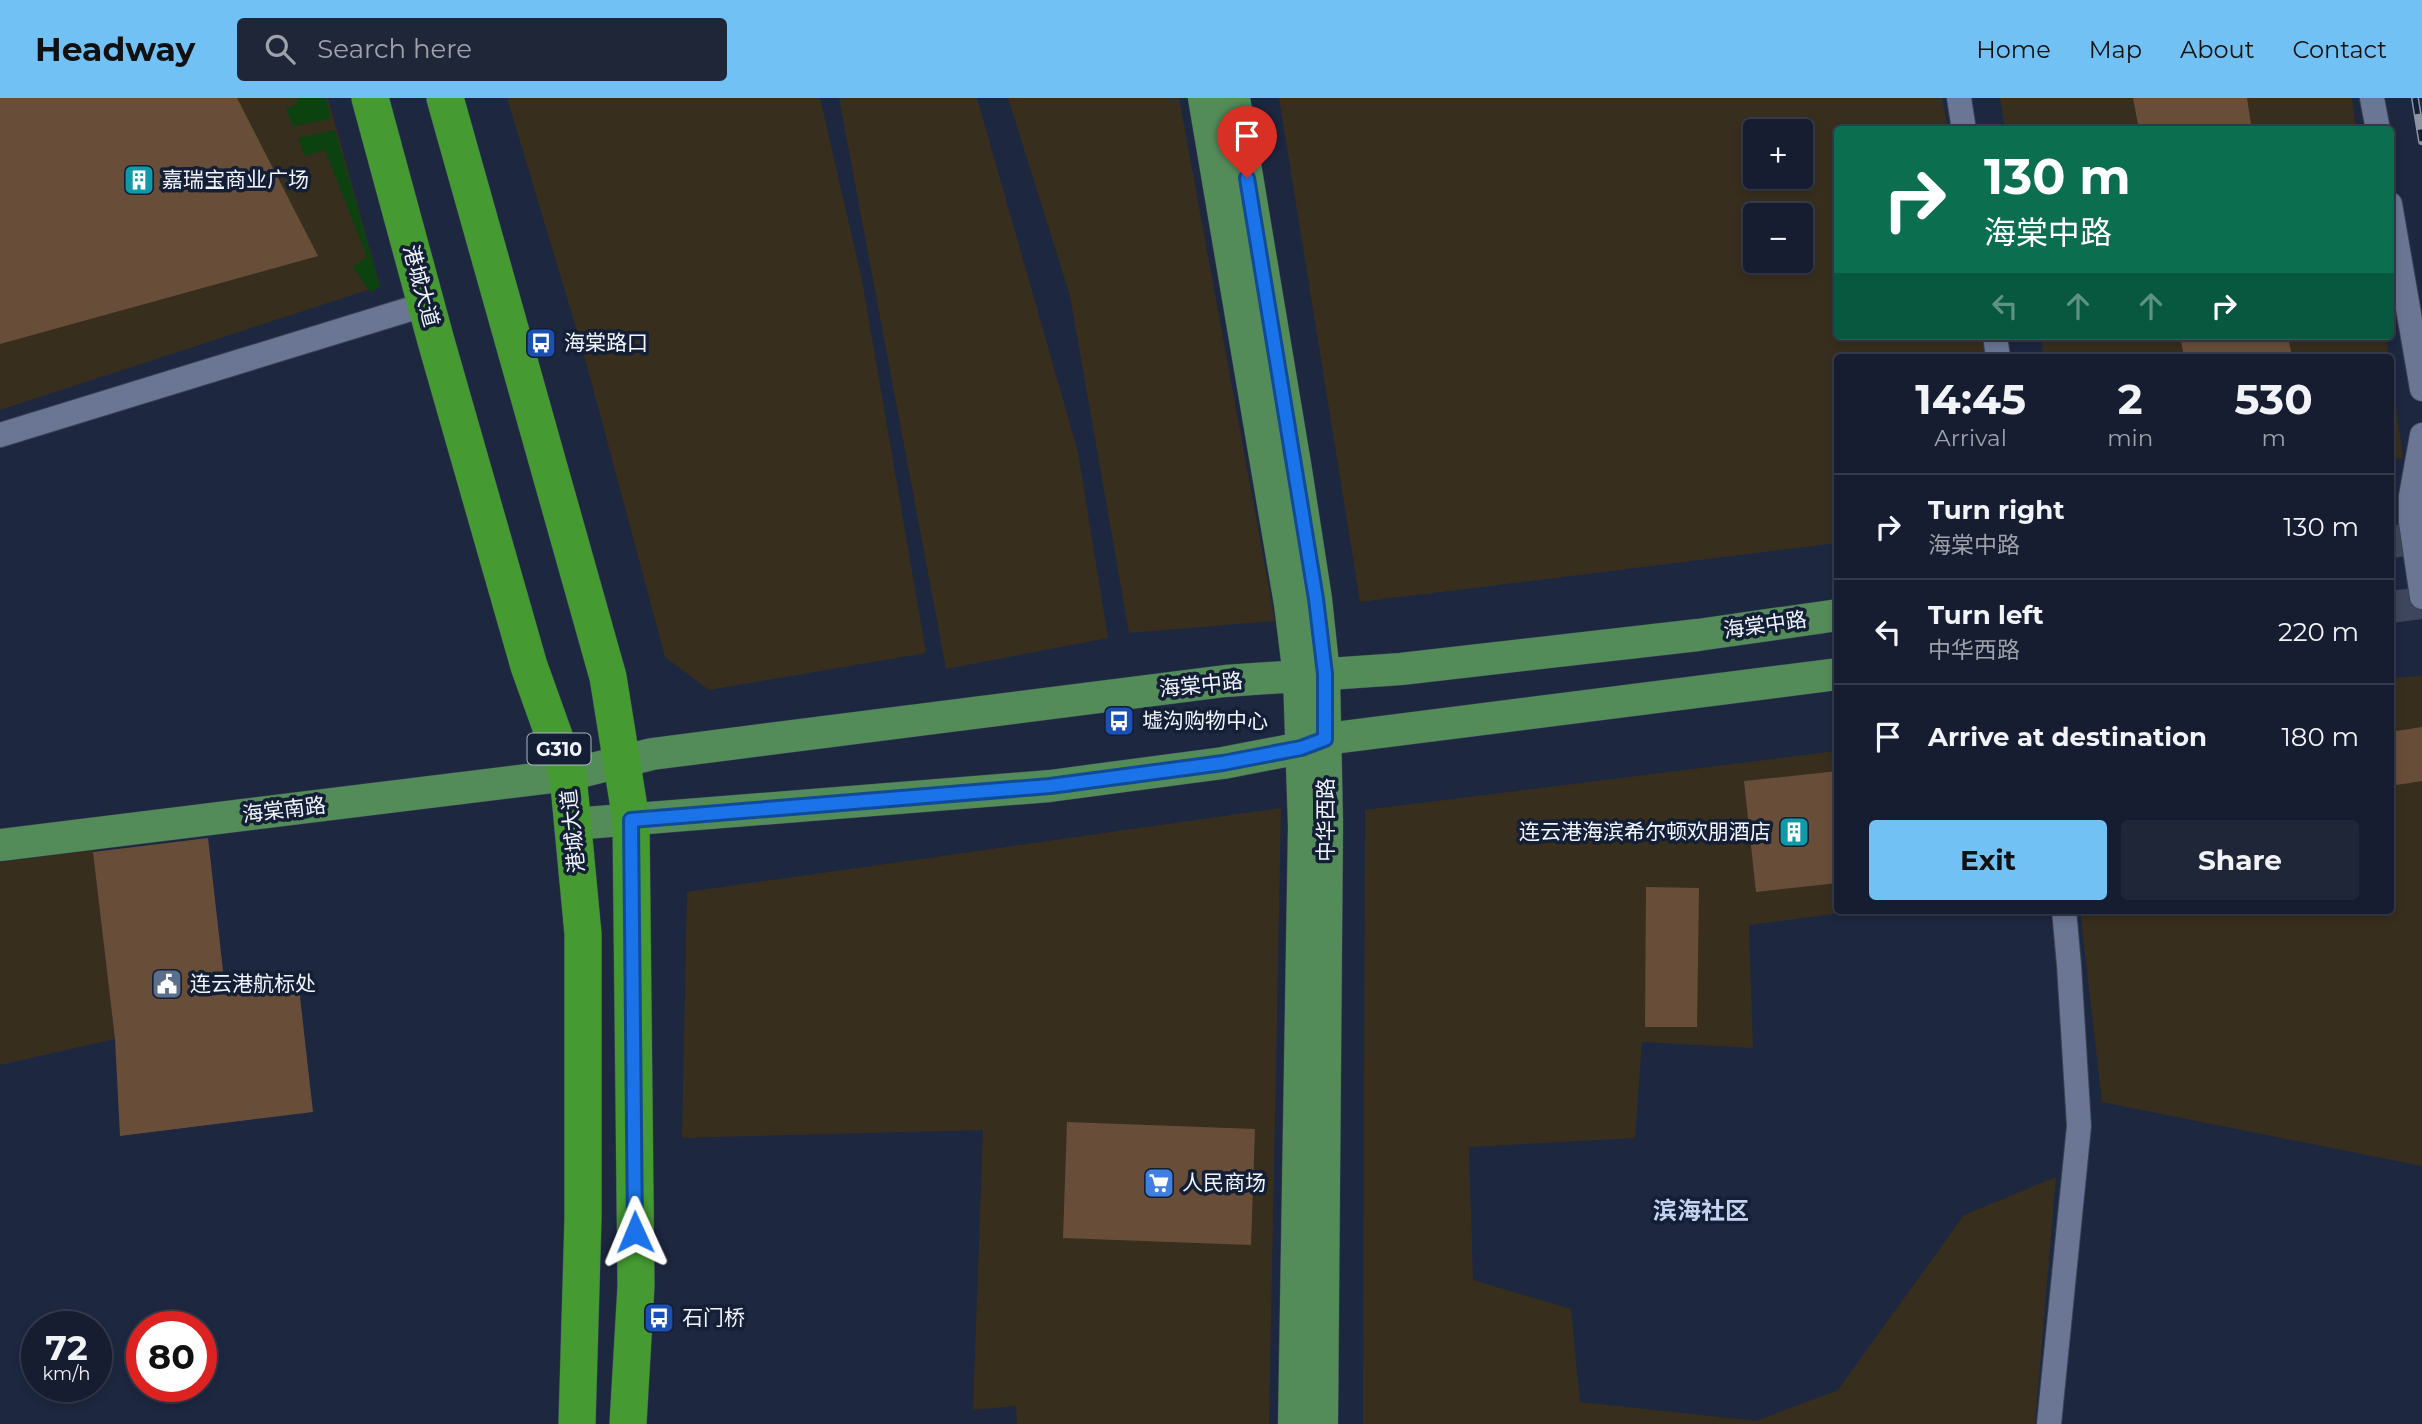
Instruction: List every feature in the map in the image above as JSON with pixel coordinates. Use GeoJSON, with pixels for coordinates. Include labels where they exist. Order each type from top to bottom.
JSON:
{"type":"FeatureCollection","features":[{"type":"Feature","properties":{"kind":"highway","name":"港城大道"},"geometry":{"type":"LineString","coordinates":[[370,98],[529,666],[568,775],[583,934],[583,1218],[577,1424]]}},
{"type":"Feature","properties":{"kind":"highway","name":"G310"},"geometry":{"type":"LineString","coordinates":[[445,98],[608,677],[631,820],[636,1286],[628,1424]]}},
{"type":"Feature","properties":{"kind":"main road"},"geometry":{"type":"LineString","coordinates":[[1204,98],[1290,604],[1312,675]]}},
{"type":"Feature","properties":{"kind":"main road","name":"中华西路"},"geometry":{"type":"LineString","coordinates":[[1234,98],[1316,599],[1312,675],[1322,1424]]}},
{"type":"Feature","properties":{"kind":"main road","name":"海棠中路"},"geometry":{"type":"LineString","coordinates":[[568,775],[652,754],[1184,687],[1401,669],[1671,638],[1834,616]]}},
{"type":"Feature","properties":{"kind":"main road"},"geometry":{"type":"LineString","coordinates":[[573,824],[1050,786],[1223,763],[1313,744],[1834,675]]}},
{"type":"Feature","properties":{"kind":"main road"},"geometry":{"type":"LineString","coordinates":[[1294,1424],[1304,826],[1313,744]]}},
{"type":"Feature","properties":{"kind":"main road","name":"海棠南路"},"geometry":{"type":"LineString","coordinates":[[0,845],[568,775]]}},
{"type":"Feature","properties":{"kind":"street"},"geometry":{"type":"LineString","coordinates":[[1959,98],[1963,126]]}},
{"type":"Feature","properties":{"kind":"street"},"geometry":{"type":"LineString","coordinates":[[2372,98],[2377,126]]}},
{"type":"Feature","properties":{"kind":"street"},"geometry":{"type":"LineString","coordinates":[[2394,227],[2422,389]]}},
{"type":"Feature","properties":{"kind":"street"},"geometry":{"type":"LineString","coordinates":[[0,435],[407,310]]}},
{"type":"Feature","properties":{"kind":"street"},"geometry":{"type":"LineString","coordinates":[[2422,435],[2411,496],[2411,522],[2422,597]]}},
{"type":"Feature","properties":{"kind":"street"},"geometry":{"type":"LineString","coordinates":[[2049,1424],[2079,1126],[2064,914]]}},
{"type":"Feature","properties":{"kind":"shaded area","name":"嘉瑞宝商业广场"},"geometry":{"type":"Polygon","coordinates":[[[0,98],[328,98],[380,286],[0,410],[0,98]]]}},
{"type":"Feature","properties":{"kind":"shaded area"},"geometry":{"type":"Polygon","coordinates":[[[507,98],[820,98],[862,280],[926,653],[709,690],[665,657],[583,351],[507,98]]]}},
{"type":"Feature","properties":{"kind":"shaded area"},"geometry":{"type":"Polygon","coordinates":[[[839,98],[977,98],[1078,452],[1108,638],[946,669],[839,98]]]}},
{"type":"Feature","properties":{"kind":"shaded area"},"geometry":{"type":"Polygon","coordinates":[[[1008,98],[1179,98],[1275,621],[1129,633],[1070,296],[1008,98]]]}},
{"type":"Feature","properties":{"kind":"shaded area"},"geometry":{"type":"Polygon","coordinates":[[[1279,98],[1942,98],[1947,126],[1834,126],[1834,340],[1988,340],[1990,354],[1834,354],[1834,543],[1360,602],[1279,98]]]}},
{"type":"Feature","properties":{"kind":"shaded area"},"geometry":{"type":"Polygon","coordinates":[[[2000,98],[2133,98],[2138,126],[2005,126],[2000,98]]]}},
{"type":"Feature","properties":{"kind":"shaded area"},"geometry":{"type":"Polygon","coordinates":[[[2247,98],[2352,98],[2356,126],[2252,126],[2247,98]]]}},
{"type":"Feature","properties":{"kind":"shaded area"},"geometry":{"type":"Polygon","coordinates":[[[2042,340],[2181,340],[2183,354],[2044,354],[2042,340]]]}},
{"type":"Feature","properties":{"kind":"shaded area"},"geometry":{"type":"Polygon","coordinates":[[[2289,340],[2387,340],[2389,354],[2291,354],[2289,340]]]}},
{"type":"Feature","properties":{"kind":"shaded area"},"geometry":{"type":"Polygon","coordinates":[[[2394,392],[2403,458],[2394,459],[2394,392]]]}},
{"type":"Feature","properties":{"kind":"shaded area"},"geometry":{"type":"Polygon","coordinates":[[[2422,676],[2422,1166],[2102,1102],[2080,914],[2394,914],[2394,678],[2422,676]]]}},
{"type":"Feature","properties":{"kind":"shaded area"},"geometry":{"type":"Polygon","coordinates":[[[1834,751],[1834,914],[1749,925],[1753,1048],[1642,1042],[1635,1138],[1469,1147],[1473,1280],[1571,1309],[1580,1402],[1756,1421],[1838,1390],[1964,1215],[2056,1177],[2035,1424],[1363,1424],[1365,810],[1834,751]]]}},
{"type":"Feature","properties":{"kind":"shaded area"},"geometry":{"type":"Polygon","coordinates":[[[1281,808],[1269,1424],[1017,1424],[1016,1406],[973,1410],[983,1130],[682,1138],[687,892],[1281,808]]]}},
{"type":"Feature","properties":{"kind":"shaded area"},"geometry":{"type":"Polygon","coordinates":[[[93,850],[115,1039],[0,1065],[0,862],[93,850]]]}},
{"type":"Feature","properties":{"kind":"green space"},"geometry":{"type":"Polygon","coordinates":[[[297,98],[326,98],[331,119],[293,126],[286,109],[299,103],[297,98]]]}},
{"type":"Feature","properties":{"kind":"green space"},"geometry":{"type":"Polygon","coordinates":[[[335,130],[380,286],[371,293],[353,267],[367,257],[325,150],[305,156],[298,138],[335,130]]]}},
{"type":"Feature","properties":{"kind":"building","name":"嘉瑞宝商业广场"},"geometry":{"type":"Polygon","coordinates":[[[0,98],[237,98],[318,256],[0,344],[0,98]]]}},
{"type":"Feature","properties":{"kind":"building"},"geometry":{"type":"Polygon","coordinates":[[[2133,98],[2247,98],[2251,126],[2138,126],[2133,98]]]}},
{"type":"Feature","properties":{"kind":"building"},"geometry":{"type":"Polygon","coordinates":[[[2181,340],[2289,340],[2291,354],[2183,354],[2181,340]]]}},
{"type":"Feature","properties":{"kind":"building"},"geometry":{"type":"Polygon","coordinates":[[[2422,727],[2422,781],[2394,785],[2394,731],[2422,727]]]}},
{"type":"Feature","properties":{"kind":"building","name":"连云港海滨希尔顿欢朋酒店"},"geometry":{"type":"Polygon","coordinates":[[[1834,771],[1834,883],[1756,892],[1744,781],[1834,771]]]}},
{"type":"Feature","properties":{"kind":"building","name":"连云港航标处"},"geometry":{"type":"Polygon","coordinates":[[[208,838],[225,988],[298,979],[313,1112],[120,1136],[115,1039],[93,852],[208,838]]]}},
{"type":"Feature","properties":{"kind":"building"},"geometry":{"type":"Polygon","coordinates":[[[1646,887],[1699,888],[1697,1027],[1645,1027],[1646,887]]]}},
{"type":"Feature","properties":{"kind":"building","name":"人民商场"},"geometry":{"type":"Polygon","coordinates":[[[1067,1122],[1255,1129],[1251,1245],[1063,1238],[1067,1122]]]}},
{"type":"Feature","properties":{"kind":"tunnel"},"geometry":{"type":"LineString","coordinates":[[2394,542],[2422,538]]}},
{"type":"Feature","properties":{"kind":"tunnel"},"geometry":{"type":"LineString","coordinates":[[2394,606],[2422,603]]}},
{"type":"Feature","properties":{"kind":"railway"},"geometry":{"type":"LineString","coordinates":[[2415,98],[2422,141]]}},
{"type":"Feature","properties":{"kind":"place","name":"嘉瑞宝商业广场"},"geometry":{"type":"Point","coordinates":[139,180]}},
{"type":"Feature","properties":{"kind":"place","name":"海棠路口"},"geometry":{"type":"Point","coordinates":[541,343]}},
{"type":"Feature","properties":{"kind":"place","name":"墟沟购物中心"},"geometry":{"type":"Point","coordinates":[1119,721]}},
{"type":"Feature","properties":{"kind":"place","name":"连云港海滨希尔顿欢朋酒店"},"geometry":{"type":"Point","coordinates":[1794,832]}},
{"type":"Feature","properties":{"kind":"place","name":"连云港航标处"},"geometry":{"type":"Point","coordinates":[167,984]}},
{"type":"Feature","properties":{"kind":"place","name":"人民商场"},"geometry":{"type":"Point","coordinates":[1159,1183]}},
{"type":"Feature","properties":{"kind":"place","name":"石门桥"},"geometry":{"type":"Point","coordinates":[659,1318]}},
{"type":"Feature","properties":{"kind":"district","name":"滨海社区"},"geometry":{"type":"Point","coordinates":[1701,1211]}},
{"type":"Feature","properties":{"kind":"route"},"geometry":{"type":"LineString","coordinates":[[635,1232],[631,820],[1050,786],[1223,763],[1301,748],[1325,739],[1325,674],[1316,599],[1247,178]]}}]}
